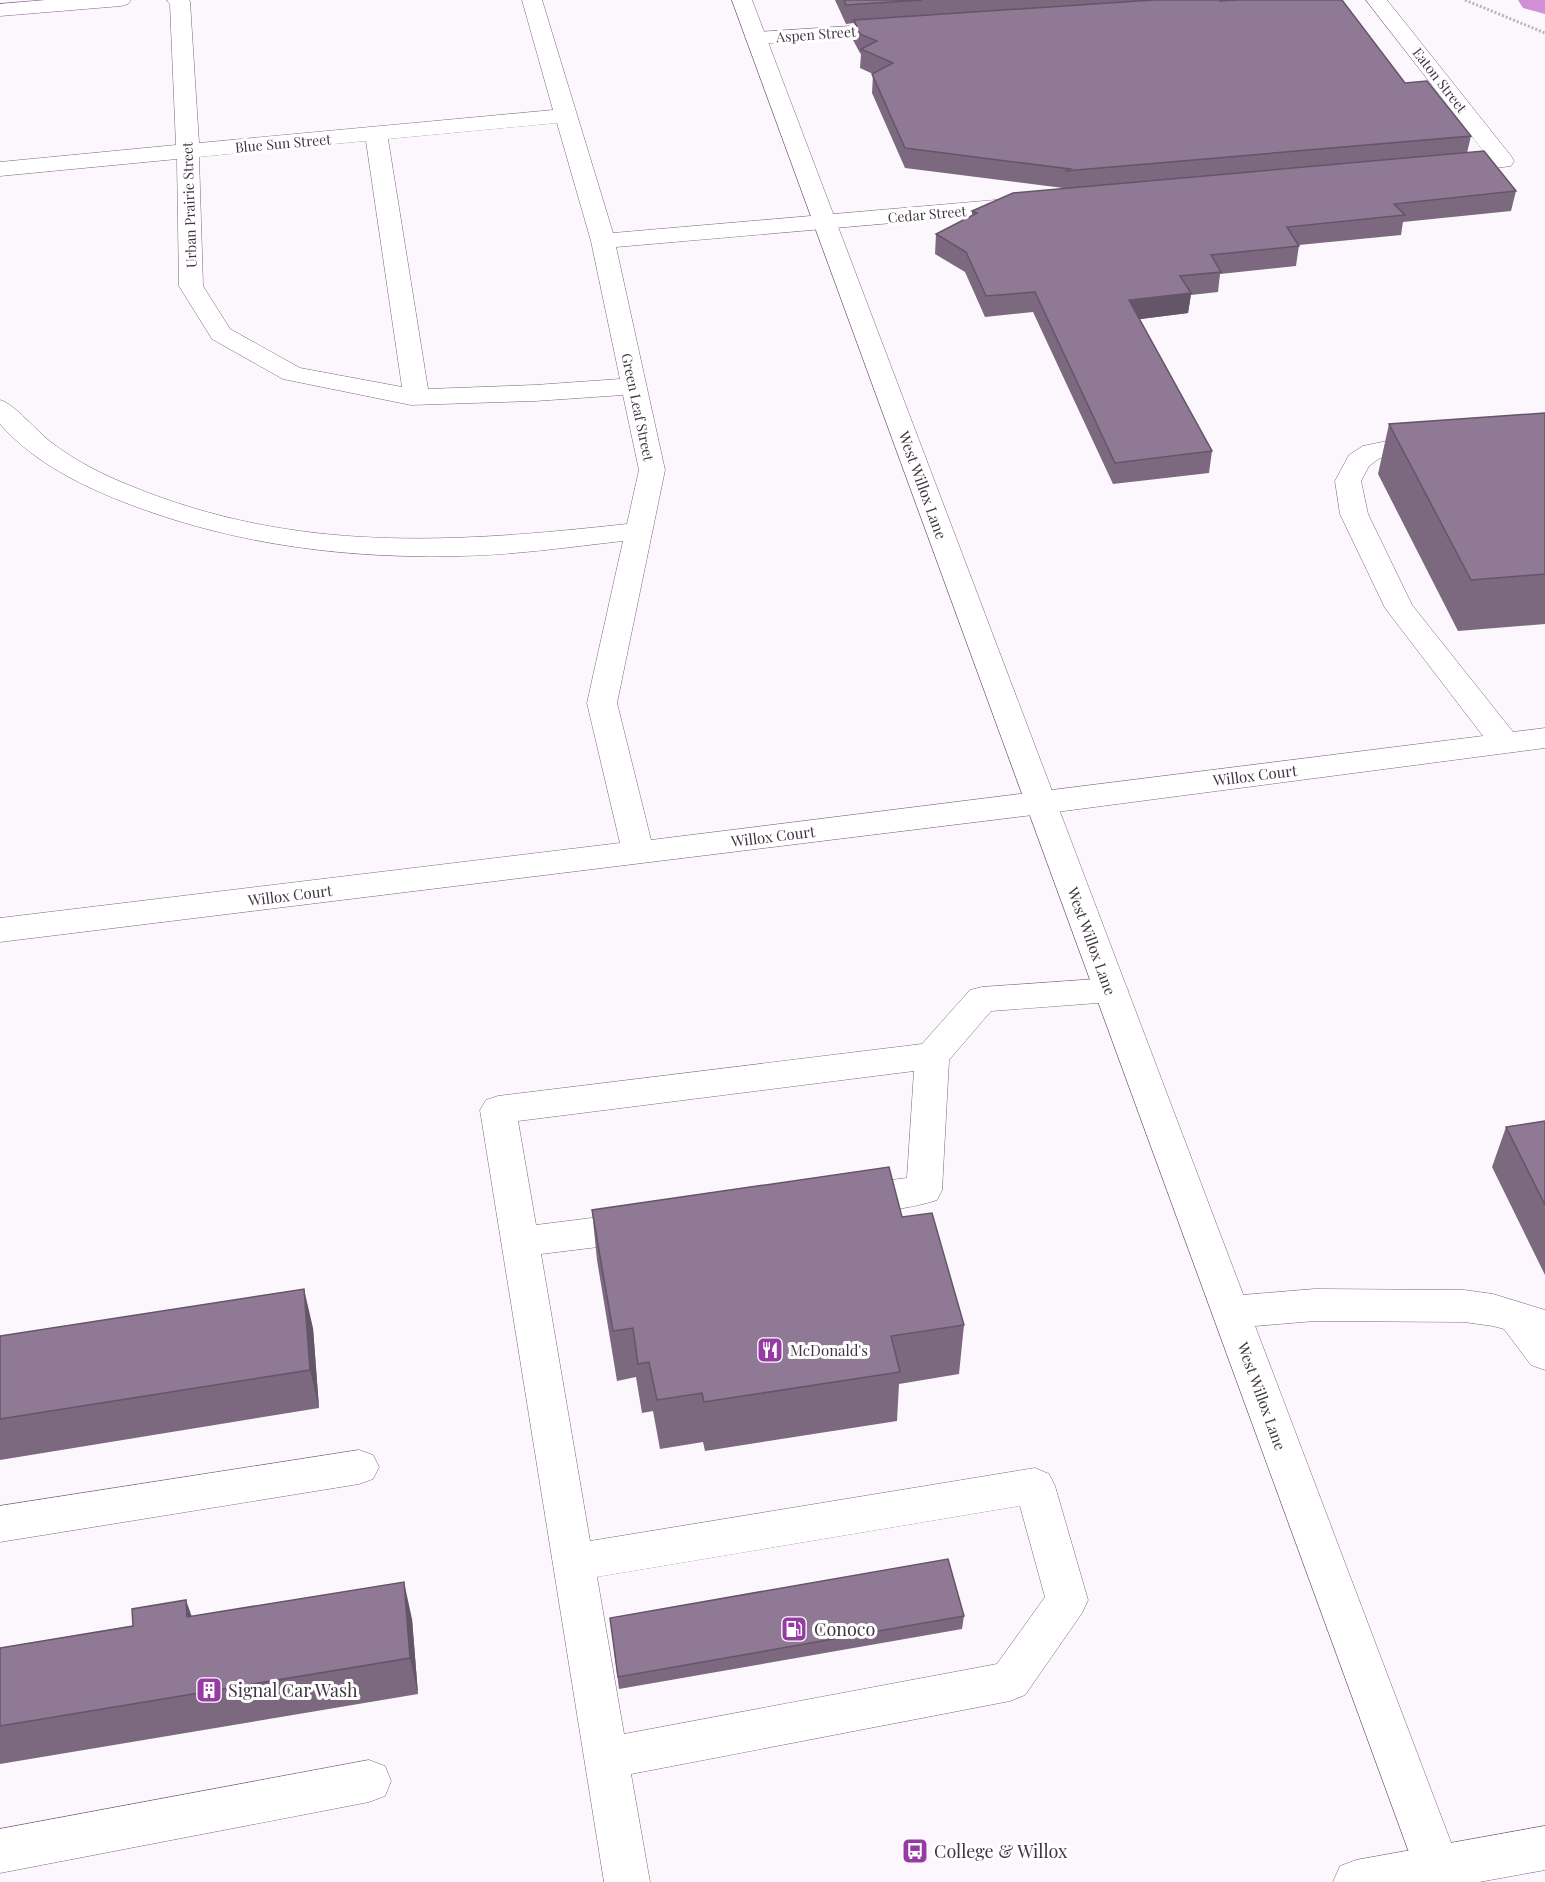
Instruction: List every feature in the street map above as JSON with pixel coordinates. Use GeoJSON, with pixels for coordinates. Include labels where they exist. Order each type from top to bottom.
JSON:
{"type":"FeatureCollection","features":[{"type":"Feature","properties":{"kind":"main road"},"geometry":{"type":"LineString","coordinates":[[0,10],[121,0]]}},
{"type":"Feature","properties":{"kind":"main road","name":"Green Leaf Street"},"geometry":{"type":"LineString","coordinates":[[532,0],[603,241],[652,470],[602,703],[638,852]]}},
{"type":"Feature","properties":{"kind":"main road","name":"West Willox Lane"},"geometry":{"type":"LineString","coordinates":[[742,0],[1440,1874]]}},
{"type":"Feature","properties":{"kind":"main road","name":"Eaton Street"},"geometry":{"type":"LineString","coordinates":[[1376,0],[1503,161],[1420,169]]}},
{"type":"Feature","properties":{"kind":"main road","name":"Urban Prairie Street"},"geometry":{"type":"LineString","coordinates":[[178,1],[188,152],[191,286],[221,334],[292,374],[416,397],[534,393],[634,386]]}},
{"type":"Feature","properties":{"kind":"main road","name":"Aspen Street"},"geometry":{"type":"LineString","coordinates":[[757,38],[924,27]]}},
{"type":"Feature","properties":{"kind":"main road","name":"Blue Sun Street"},"geometry":{"type":"LineString","coordinates":[[0,169],[566,115]]}},
{"type":"Feature","properties":{"kind":"main road"},"geometry":{"type":"LineString","coordinates":[[376,134],[416,397]]}},
{"type":"Feature","properties":{"kind":"main road","name":"Cedar Street"},"geometry":{"type":"LineString","coordinates":[[603,241],[1040,204]]}},
{"type":"Feature","properties":{"kind":"main road"},"geometry":{"type":"LineString","coordinates":[[0,408],[44,449],[94,482],[169,511],[249,532],[342,545],[436,548],[482,546],[639,531]]}},
{"type":"Feature","properties":{"kind":"main road"},"geometry":{"type":"LineString","coordinates":[[1454,438],[1372,452],[1358,461],[1348,481],[1354,514],[1399,608],[1505,743]]}},
{"type":"Feature","properties":{"kind":"main road","name":"Willox Court"},"geometry":{"type":"LineString","coordinates":[[0,930],[1041,803],[1545,738]]}},
{"type":"Feature","properties":{"kind":"main road"},"geometry":{"type":"LineString","coordinates":[[817,1204],[924,1190],[932,1056],[982,999],[1111,990]]}},
{"type":"Feature","properties":{"kind":"main road"},"geometry":{"type":"LineString","coordinates":[[627,1882],[498,1110],[932,1056]]}},
{"type":"Feature","properties":{"kind":"main road"},"geometry":{"type":"LineString","coordinates":[[520,1242],[675,1222]]}},
{"type":"Feature","properties":{"kind":"main road"},"geometry":{"type":"LineString","coordinates":[[1231,1312],[1316,1305],[1464,1306],[1493,1310],[1531,1323],[1545,1354]]}},
{"type":"Feature","properties":{"kind":"main road"},"geometry":{"type":"LineString","coordinates":[[0,1524],[359,1467]]}},
{"type":"Feature","properties":{"kind":"main road"},"geometry":{"type":"LineString","coordinates":[[574,1562],[1035,1486],[1067,1600],[1011,1681],[606,1758]]}},
{"type":"Feature","properties":{"kind":"main road"},"geometry":{"type":"LineString","coordinates":[[0,1851],[369,1781]]}},
{"type":"Feature","properties":{"kind":"main road"},"geometry":{"type":"LineString","coordinates":[[1356,1882],[1440,1874],[1545,1848]]}},
{"type":"Feature","properties":{"kind":"path"},"geometry":{"type":"LineString","coordinates":[[1465,0],[1545,33]]}},
{"type":"Feature","properties":{"kind":"building"},"geometry":{"type":"Polygon","coordinates":[[[844,0],[922,0],[846,5],[844,0]]]}},
{"type":"Feature","properties":{"kind":"building"},"geometry":{"type":"Polygon","coordinates":[[[1153,0],[1342,0],[1405,83],[1427,81],[1471,136],[1065,171],[1070,169],[905,148],[872,74],[893,63],[861,49],[877,41],[860,34],[854,20],[1153,0]]]}},
{"type":"Feature","properties":{"kind":"building"},"geometry":{"type":"Polygon","coordinates":[[[1484,151],[1516,191],[1394,204],[1405,215],[1287,227],[1299,246],[1211,255],[1221,272],[1180,276],[1191,293],[1129,300],[1212,451],[1115,463],[1035,292],[986,296],[966,252],[936,234],[977,213],[972,211],[1013,193],[1484,151]]]}},
{"type":"Feature","properties":{"kind":"building"},"geometry":{"type":"Polygon","coordinates":[[[1545,413],[1545,574],[1471,580],[1389,424],[1545,413]]]}},
{"type":"Feature","properties":{"kind":"building"},"geometry":{"type":"Polygon","coordinates":[[[1545,1121],[1545,1205],[1506,1127],[1545,1121]]]}},
{"type":"Feature","properties":{"kind":"building"},"geometry":{"type":"Polygon","coordinates":[[[889,1167],[902,1217],[932,1213],[964,1325],[891,1336],[900,1372],[704,1402],[702,1393],[657,1400],[649,1362],[638,1364],[633,1328],[613,1331],[592,1210],[889,1167]]]}},
{"type":"Feature","properties":{"kind":"building"},"geometry":{"type":"Polygon","coordinates":[[[304,1289],[310,1370],[0,1419],[0,1336],[304,1289]]]}},
{"type":"Feature","properties":{"kind":"building"},"geometry":{"type":"Polygon","coordinates":[[[948,1559],[964,1616],[618,1677],[610,1618],[948,1559]]]}},
{"type":"Feature","properties":{"kind":"building"},"geometry":{"type":"Polygon","coordinates":[[[404,1582],[410,1658],[0,1726],[0,1648],[133,1626],[132,1609],[186,1600],[187,1617],[404,1582]]]}},
{"type":"Feature","properties":{"kind":"waterway"},"geometry":{"type":"LineString","coordinates":[[1536,0],[1545,3]]}},
{"type":"Feature","properties":{"kind":"place","name":"McDonald's"},"geometry":{"type":"Point","coordinates":[770,1350]}},
{"type":"Feature","properties":{"kind":"place","name":"Conoco"},"geometry":{"type":"Point","coordinates":[794,1629]}},
{"type":"Feature","properties":{"kind":"place","name":"Signal Car Wash"},"geometry":{"type":"Point","coordinates":[209,1690]}},
{"type":"Feature","properties":{"kind":"place","name":"College & Willox"},"geometry":{"type":"Point","coordinates":[915,1851]}}]}
